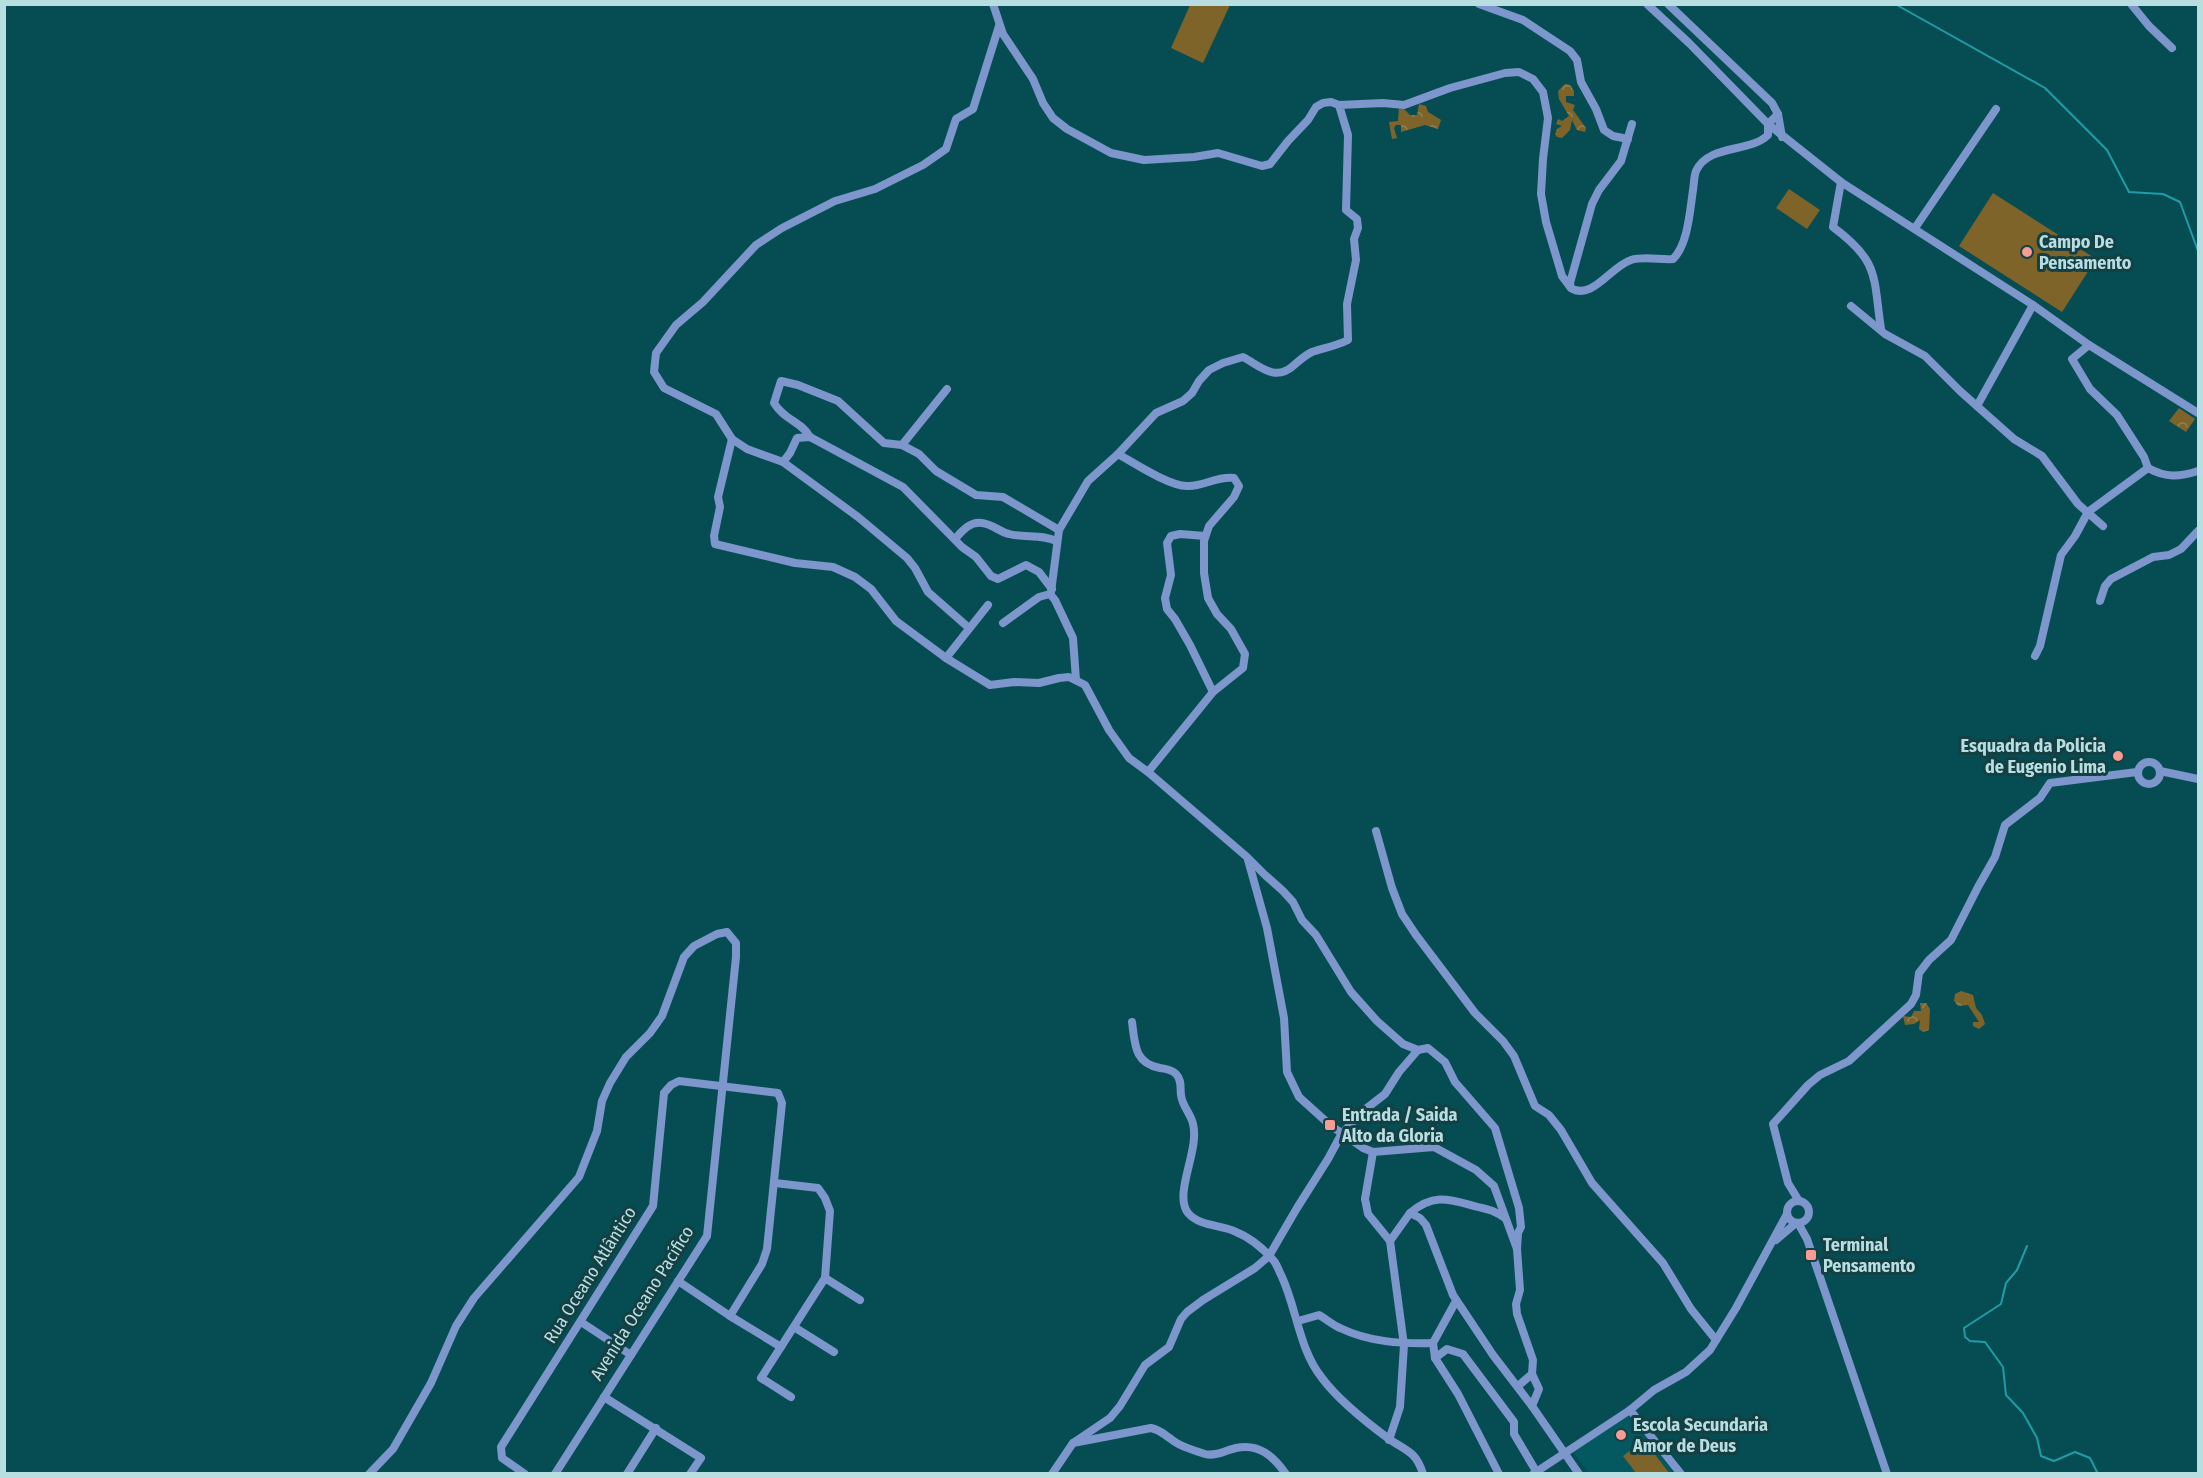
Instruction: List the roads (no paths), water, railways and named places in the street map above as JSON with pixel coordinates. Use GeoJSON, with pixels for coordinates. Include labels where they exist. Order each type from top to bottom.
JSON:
{"type":"FeatureCollection","features":[{"type":"Feature","properties":{"kind":"street"},"geometry":{"type":"LineString","coordinates":[[993,4],[999,26],[1033,79],[1053,118],[1067,129],[1111,153],[1144,160],[1194,158],[1218,153],[1262,166],[1270,164],[1287,141],[1297,134],[1316,107],[1323,103],[1404,105],[1450,88],[1505,73],[1520,72],[1533,79],[1544,92],[1548,118],[1541,194],[1546,222],[1562,276],[1571,288],[1578,292],[1588,291],[1631,260],[1673,259],[1680,252],[1684,241],[1696,172],[1703,162],[1721,152],[1762,141],[1768,135],[1768,124],[1778,114]]}},
{"type":"Feature","properties":{"kind":"street"},"geometry":{"type":"LineString","coordinates":[[1479,4],[1523,20],[1570,51],[1577,60],[1581,82],[1596,109],[1604,130],[1613,136],[1628,139]]}},
{"type":"Feature","properties":{"kind":"street"},"geometry":{"type":"LineString","coordinates":[[1647,4],[1689,43],[1768,124],[1841,182],[2033,305],[2089,345],[2199,413]]}},
{"type":"Feature","properties":{"kind":"street"},"geometry":{"type":"LineString","coordinates":[[1668,4],[1772,103],[1778,114],[1782,136]]}},
{"type":"Feature","properties":{"kind":"street"},"geometry":{"type":"LineString","coordinates":[[2131,4],[2149,26],[2172,48]]}},
{"type":"Feature","properties":{"kind":"street"},"geometry":{"type":"LineString","coordinates":[[969,628],[928,592],[907,558],[858,517],[783,462],[747,449],[732,439],[716,414],[664,388],[654,372],[656,353],[676,325],[703,302],[756,245],[782,228],[835,201],[875,189],[923,165],[946,149],[956,119],[973,109],[999,26]]}},
{"type":"Feature","properties":{"kind":"street"},"geometry":{"type":"LineString","coordinates":[[1051,592],[1059,530],[1088,481],[1118,454],[1156,413],[1183,401],[1209,370],[1223,363],[1243,357],[1267,371],[1278,374],[1288,371],[1311,352],[1337,346],[1348,340],[1347,304],[1356,260],[1354,240],[1358,228],[1357,219],[1346,210],[1347,135],[1339,105]]}},
{"type":"Feature","properties":{"kind":"street"},"geometry":{"type":"LineString","coordinates":[[1915,228],[1996,109]]}},
{"type":"Feature","properties":{"kind":"street"},"geometry":{"type":"LineString","coordinates":[[1571,288],[1570,283],[1592,204],[1599,190],[1621,161],[1632,124]]}},
{"type":"Feature","properties":{"kind":"street"},"geometry":{"type":"LineString","coordinates":[[1841,182],[1833,227],[1850,240],[1870,264],[1875,278],[1881,328]]}},
{"type":"Feature","properties":{"kind":"street"},"geometry":{"type":"LineString","coordinates":[[1977,406],[2033,305]]}},
{"type":"Feature","properties":{"kind":"street"},"geometry":{"type":"LineString","coordinates":[[1851,306],[1881,328],[1885,334],[1925,356],[2014,439],[2042,456],[2078,504],[2103,526]]}},
{"type":"Feature","properties":{"kind":"street"},"geometry":{"type":"LineString","coordinates":[[2089,345],[2072,359],[2090,390],[2117,415],[2144,457],[2148,468],[2161,475],[2187,475],[2199,471]]}},
{"type":"Feature","properties":{"kind":"street"},"geometry":{"type":"LineString","coordinates":[[810,437],[807,431],[781,414],[774,403],[781,381],[798,385],[838,401],[884,443],[902,445],[919,454],[936,471],[976,495],[1003,497],[1059,530]]}},
{"type":"Feature","properties":{"kind":"street"},"geometry":{"type":"LineString","coordinates":[[902,445],[947,389]]}},
{"type":"Feature","properties":{"kind":"street"},"geometry":{"type":"LineString","coordinates":[[783,462],[797,438],[810,437],[903,487],[976,557],[991,576],[998,579],[1026,565],[1039,572],[1072,638],[1076,680]]}},
{"type":"Feature","properties":{"kind":"street"},"geometry":{"type":"LineString","coordinates":[[732,439],[718,497],[720,507],[714,536],[715,544],[795,563],[833,567],[855,577],[872,589],[896,621],[946,658],[990,685],[1014,682],[1039,683],[1059,678],[1076,680],[1085,685],[1109,730],[1129,758],[1247,857],[1293,902],[1351,992],[1377,1021],[1403,1044],[1418,1050],[1428,1048],[1445,1062],[1455,1082],[1495,1128],[1519,1208],[1521,1227],[1518,1233],[1517,1249],[1520,1290],[1516,1304],[1517,1314],[1533,1360],[1532,1374],[1539,1389],[1532,1406]]}},
{"type":"Feature","properties":{"kind":"street"},"geometry":{"type":"LineString","coordinates":[[1118,454],[1178,485],[1190,487],[1222,477],[1234,478],[1239,486],[1237,492],[1209,526],[1205,536],[1204,573],[1208,598],[1245,654],[1243,668],[1213,692],[1148,772]]}},
{"type":"Feature","properties":{"kind":"street"},"geometry":{"type":"LineString","coordinates":[[2034,656],[2040,646],[2061,555],[2088,512],[2148,468]]}},
{"type":"Feature","properties":{"kind":"street"},"geometry":{"type":"LineString","coordinates":[[955,539],[964,529],[982,522],[1005,533],[1033,538],[1048,537],[1056,541]]}},
{"type":"Feature","properties":{"kind":"street"},"geometry":{"type":"LineString","coordinates":[[2100,601],[2105,586],[2111,579],[2153,557],[2169,555],[2181,549],[2199,531]]}},
{"type":"Feature","properties":{"kind":"street"},"geometry":{"type":"LineString","coordinates":[[1205,536],[1180,534],[1171,536],[1167,543],[1171,575],[1165,598],[1167,609],[1175,618],[1190,645],[1213,692]]}},
{"type":"Feature","properties":{"kind":"street"},"geometry":{"type":"LineString","coordinates":[[1003,623],[1051,592]]}},
{"type":"Feature","properties":{"kind":"street"},"geometry":{"type":"LineString","coordinates":[[946,658],[988,605]]}},
{"type":"Feature","properties":{"kind":"street"},"geometry":{"type":"LineString","coordinates":[[2150,761],[2157,764],[2160,771],[2159,778],[2150,784],[2139,780],[2140,766],[2150,761]]}},
{"type":"Feature","properties":{"kind":"street"},"geometry":{"type":"LineString","coordinates":[[2160,771],[2199,779]]}},
{"type":"Feature","properties":{"kind":"street"},"geometry":{"type":"LineString","coordinates":[[1887,1473],[1807,1239],[1797,1223],[1790,1220],[1788,1183],[1773,1124],[1808,1085],[1849,1061],[1911,1004],[1916,995],[1920,973],[1929,960],[1951,940],[1995,857],[2005,825],[2040,798],[2050,783],[2138,772]]}},
{"type":"Feature","properties":{"kind":"street"},"geometry":{"type":"LineString","coordinates":[[1376,831],[1402,914],[1416,935],[1475,1013],[1503,1041],[1514,1056],[1535,1106],[1549,1115],[1561,1130],[1592,1183],[1664,1263],[1691,1309],[1716,1340]]}},
{"type":"Feature","properties":{"kind":"street"},"geometry":{"type":"LineString","coordinates":[[1247,857],[1267,928],[1284,1018],[1287,1071],[1299,1097],[1312,1111],[1363,1148],[1373,1152],[1434,1147],[1485,1176],[1496,1191],[1517,1249]]}},
{"type":"Feature","properties":{"kind":"street","name":"Avenida Oceano Pacífico"},"geometry":{"type":"LineString","coordinates":[[369,1473],[393,1449],[431,1383],[456,1326],[474,1298],[579,1177],[597,1131],[602,1101],[610,1083],[626,1058],[650,1033],[662,1016],[684,957],[694,946],[717,934],[727,932],[736,943],[736,957],[707,1236],[555,1473]]}},
{"type":"Feature","properties":{"kind":"street"},"geometry":{"type":"LineString","coordinates":[[1132,1023],[1137,1054],[1149,1066],[1172,1070],[1179,1076],[1181,1096],[1192,1117],[1196,1143],[1185,1182],[1184,1205],[1188,1212],[1197,1220],[1245,1236],[1260,1246],[1275,1262],[1286,1286],[1307,1354],[1321,1378],[1389,1440],[1410,1451],[1420,1463],[1423,1473]]}},
{"type":"Feature","properties":{"kind":"street"},"geometry":{"type":"LineString","coordinates":[[1052,1473],[1073,1443],[1110,1418],[1145,1365],[1169,1347],[1181,1319],[1187,1312],[1255,1268],[1269,1256],[1342,1133],[1385,1094],[1399,1072],[1418,1050]]}},
{"type":"Feature","properties":{"kind":"street","name":"Rua Oceano Atlântico"},"geometry":{"type":"LineString","coordinates":[[525,1473],[501,1458],[501,1447],[652,1206],[664,1093],[671,1085],[679,1081],[778,1093],[782,1103],[775,1183]]}},
{"type":"Feature","properties":{"kind":"street"},"geometry":{"type":"LineString","coordinates":[[1373,1152],[1365,1199],[1368,1214],[1390,1241],[1404,1345],[1400,1407],[1389,1440]]}},
{"type":"Feature","properties":{"kind":"street"},"geometry":{"type":"LineString","coordinates":[[730,1316],[762,1264],[767,1249],[775,1183],[818,1188],[830,1211],[825,1278],[761,1378],[791,1397]]}},
{"type":"Feature","properties":{"kind":"street"},"geometry":{"type":"LineString","coordinates":[[1788,1183],[1799,1201],[1808,1207],[1807,1239]]}},
{"type":"Feature","properties":{"kind":"street"},"geometry":{"type":"LineString","coordinates":[[1390,1241],[1410,1213],[1423,1203],[1440,1199],[1496,1211],[1505,1218]]}},
{"type":"Feature","properties":{"kind":"street"},"geometry":{"type":"LineString","coordinates":[[1435,1358],[1447,1348],[1463,1354],[1514,1422],[1514,1434],[1534,1472],[1630,1410],[1654,1390],[1686,1372],[1710,1350],[1773,1242],[1791,1203],[1799,1201]]}},
{"type":"Feature","properties":{"kind":"street"},"geometry":{"type":"LineString","coordinates":[[1410,1213],[1420,1218],[1431,1234],[1432,1246],[1456,1301],[1492,1355],[1518,1386],[1579,1473]]}},
{"type":"Feature","properties":{"kind":"street"},"geometry":{"type":"LineString","coordinates":[[1773,1242],[1797,1223],[1806,1220],[1809,1215]]}},
{"type":"Feature","properties":{"kind":"street"},"geometry":{"type":"LineString","coordinates":[[825,1278],[860,1300]]}},
{"type":"Feature","properties":{"kind":"street"},"geometry":{"type":"LineString","coordinates":[[678,1281],[781,1347]]}},
{"type":"Feature","properties":{"kind":"street"},"geometry":{"type":"LineString","coordinates":[[1456,1301],[1433,1343],[1435,1358],[1458,1394],[1500,1473]]}},
{"type":"Feature","properties":{"kind":"street"},"geometry":{"type":"LineString","coordinates":[[1298,1321],[1319,1316],[1339,1328],[1358,1335],[1404,1345],[1433,1343]]}},
{"type":"Feature","properties":{"kind":"street"},"geometry":{"type":"LineString","coordinates":[[581,1322],[631,1355]]}},
{"type":"Feature","properties":{"kind":"street"},"geometry":{"type":"LineString","coordinates":[[794,1327],[834,1352]]}},
{"type":"Feature","properties":{"kind":"street"},"geometry":{"type":"LineString","coordinates":[[1518,1386],[1532,1374]]}},
{"type":"Feature","properties":{"kind":"street"},"geometry":{"type":"LineString","coordinates":[[604,1397],[701,1458],[690,1473]]}},
{"type":"Feature","properties":{"kind":"street"},"geometry":{"type":"LineString","coordinates":[[1630,1410],[1681,1473]]}},
{"type":"Feature","properties":{"kind":"street"},"geometry":{"type":"LineString","coordinates":[[627,1473],[656,1428]]}},
{"type":"Feature","properties":{"kind":"street"},"geometry":{"type":"LineString","coordinates":[[1073,1443],[1151,1428],[1161,1430],[1172,1440],[1207,1455],[1221,1454],[1237,1448],[1258,1447],[1275,1460],[1286,1473]]}},
{"type":"Feature","properties":{"kind":"waterway"},"geometry":{"type":"LineString","coordinates":[[1895,4],[2045,88],[2107,150],[2129,192],[2163,194],[2180,202],[2198,251]]}},
{"type":"Feature","properties":{"kind":"waterway"},"geometry":{"type":"LineString","coordinates":[[2027,1246],[2017,1270],[2006,1283],[2001,1304],[1964,1328],[1965,1337],[1970,1341],[1985,1342],[2003,1367],[2006,1395],[2023,1413],[2037,1438],[2041,1456],[2054,1461],[2075,1452],[2090,1458],[2098,1474]]}},
{"type":"Feature","properties":{"kind":"place","name":"Campo De Pensamento"},"geometry":{"type":"Point","coordinates":[2027,252]}},
{"type":"Feature","properties":{"kind":"place","name":"Esquadra da Policia de Eugenio Lima"},"geometry":{"type":"Point","coordinates":[2118,756]}},
{"type":"Feature","properties":{"kind":"place","name":"Entrada / Saida Alto da Gloria"},"geometry":{"type":"Point","coordinates":[1330,1125]}},
{"type":"Feature","properties":{"kind":"place","name":"Terminal Pensamento"},"geometry":{"type":"Point","coordinates":[1811,1255]}},
{"type":"Feature","properties":{"kind":"place","name":"Escola Secundaria Amor de Deus"},"geometry":{"type":"Point","coordinates":[1621,1435]}}]}
